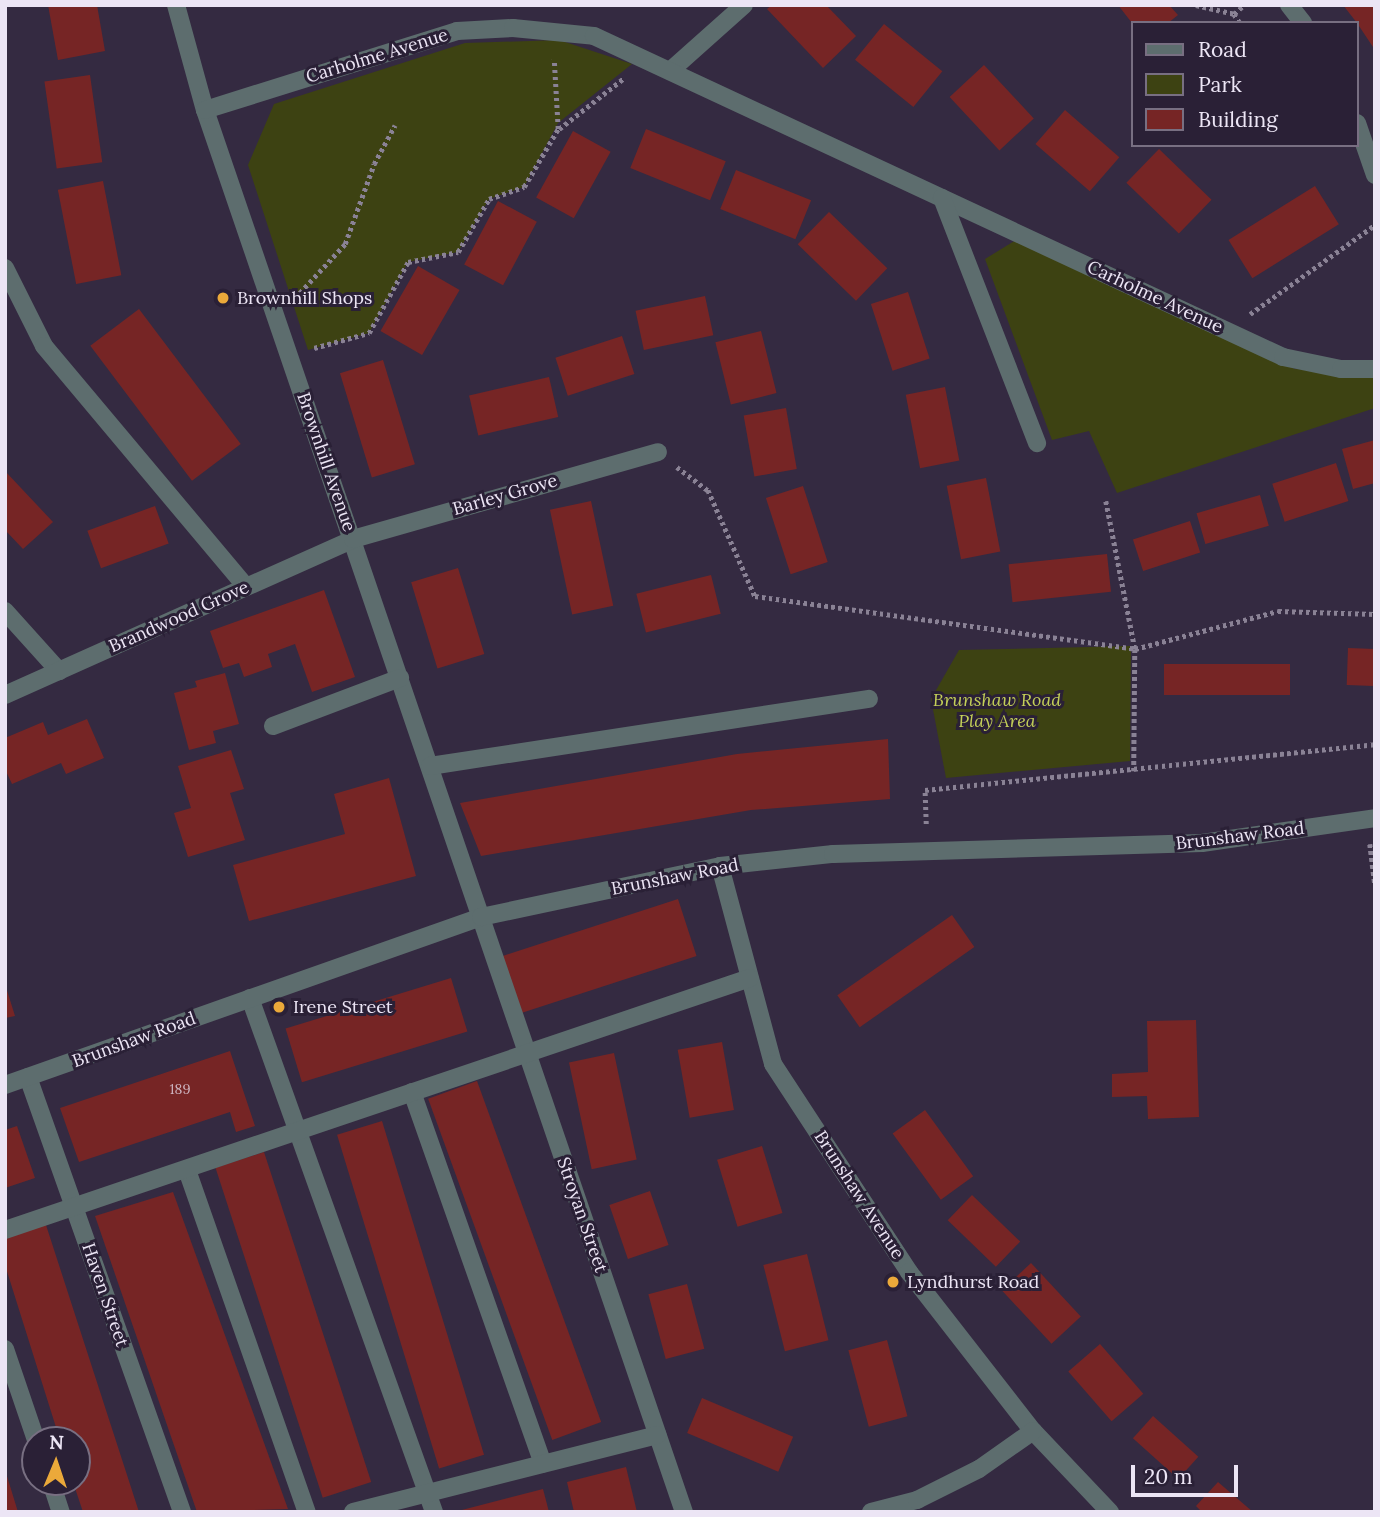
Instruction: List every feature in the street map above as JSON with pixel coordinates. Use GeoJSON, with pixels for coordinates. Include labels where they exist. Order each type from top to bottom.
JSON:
{"type":"FeatureCollection","features":[{"type":"Feature","properties":{"kind":"street","name":"Brownhill Avenue"},"geometry":{"type":"LineString","coordinates":[[176,5],[205,110],[481,917]]}},
{"type":"Feature","properties":{"kind":"street"},"geometry":{"type":"LineString","coordinates":[[670,71],[744,5]]}},
{"type":"Feature","properties":{"kind":"street"},"geometry":{"type":"LineString","coordinates":[[1289,5],[1301,21]]}},
{"type":"Feature","properties":{"kind":"street","name":"Carholme Avenue"},"geometry":{"type":"LineString","coordinates":[[205,110],[457,31],[513,28],[594,36],[1283,357],[1341,369],[1375,369]]}},
{"type":"Feature","properties":{"kind":"street"},"geometry":{"type":"LineString","coordinates":[[1359,129],[1375,175]]}},
{"type":"Feature","properties":{"kind":"street"},"geometry":{"type":"LineString","coordinates":[[942,198],[1037,443]]}},
{"type":"Feature","properties":{"kind":"street"},"geometry":{"type":"LineString","coordinates":[[5,268],[44,346],[246,587]]}},
{"type":"Feature","properties":{"kind":"street","name":"Barley Grove"},"geometry":{"type":"LineString","coordinates":[[353,539],[658,452]]}},
{"type":"Feature","properties":{"kind":"street","name":"Brandwood Grove"},"geometry":{"type":"LineString","coordinates":[[5,695],[353,539]]}},
{"type":"Feature","properties":{"kind":"street"},"geometry":{"type":"LineString","coordinates":[[5,611],[59,671]]}},
{"type":"Feature","properties":{"kind":"street"},"geometry":{"type":"LineString","coordinates":[[274,726],[400,678]]}},
{"type":"Feature","properties":{"kind":"street"},"geometry":{"type":"LineString","coordinates":[[430,766],[869,699]]}},
{"type":"Feature","properties":{"kind":"street","name":"Brunshaw Road"},"geometry":{"type":"LineString","coordinates":[[5,1085],[481,917],[720,866],[833,854],[1202,843],[1371,818]]}},
{"type":"Feature","properties":{"kind":"street","name":"Brunshaw Avenue"},"geometry":{"type":"LineString","coordinates":[[720,866],[773,1064],[909,1272],[1033,1431],[1110,1512]]}},
{"type":"Feature","properties":{"kind":"street","name":"Stroyan Street"},"geometry":{"type":"LineString","coordinates":[[481,917],[684,1512]]}},
{"type":"Feature","properties":{"kind":"street"},"geometry":{"type":"LineString","coordinates":[[5,1230],[750,978]]}},
{"type":"Feature","properties":{"kind":"street"},"geometry":{"type":"LineString","coordinates":[[250,998],[434,1512]]}},
{"type":"Feature","properties":{"kind":"street","name":"Haven Street"},"geometry":{"type":"LineString","coordinates":[[28,1077],[182,1512]]}},
{"type":"Feature","properties":{"kind":"street"},"geometry":{"type":"LineString","coordinates":[[412,1092],[543,1464]]}},
{"type":"Feature","properties":{"kind":"street"},"geometry":{"type":"LineString","coordinates":[[187,1170],[307,1512]]}},
{"type":"Feature","properties":{"kind":"street"},"geometry":{"type":"LineString","coordinates":[[5,1349],[31,1426]]}},
{"type":"Feature","properties":{"kind":"street"},"geometry":{"type":"LineString","coordinates":[[871,1512],[920,1506],[1033,1431]]}},
{"type":"Feature","properties":{"kind":"street"},"geometry":{"type":"LineString","coordinates":[[353,1512],[657,1435]]}},
{"type":"Feature","properties":{"kind":"path"},"geometry":{"type":"LineString","coordinates":[[1196,5],[1234,14],[1239,21]]}},
{"type":"Feature","properties":{"kind":"path"},"geometry":{"type":"LineString","coordinates":[[1234,14],[1244,5]]}},
{"type":"Feature","properties":{"kind":"path"},"geometry":{"type":"LineString","coordinates":[[553,32],[558,129]]}},
{"type":"Feature","properties":{"kind":"path"},"geometry":{"type":"LineString","coordinates":[[290,355],[369,333],[408,262],[458,252],[489,199],[524,187],[558,129],[647,61]]}},
{"type":"Feature","properties":{"kind":"path"},"geometry":{"type":"LineString","coordinates":[[292,301],[320,276],[345,244],[374,164],[395,125]]}},
{"type":"Feature","properties":{"kind":"path"},"geometry":{"type":"LineString","coordinates":[[1250,314],[1375,225]]}},
{"type":"Feature","properties":{"kind":"path"},"geometry":{"type":"LineString","coordinates":[[658,452],[708,490],[755,596],[1135,649],[1278,611],[1375,614]]}},
{"type":"Feature","properties":{"kind":"path"},"geometry":{"type":"LineString","coordinates":[[1106,501],[1135,649],[1134,771]]}},
{"type":"Feature","properties":{"kind":"path"},"geometry":{"type":"LineString","coordinates":[[926,853],[925,790],[1134,771],[1375,744]]}},
{"type":"Feature","properties":{"kind":"path"},"geometry":{"type":"LineString","coordinates":[[1371,818],[1375,883]]}},
{"type":"Feature","properties":{"kind":"green space"},"geometry":{"type":"Polygon","coordinates":[[[559,40],[632,64],[558,123],[524,187],[489,199],[458,252],[408,262],[369,333],[308,350],[248,165],[274,104],[465,43],[559,40]]]}},
{"type":"Feature","properties":{"kind":"green space"},"geometry":{"type":"Polygon","coordinates":[[[1016,240],[1295,369],[1375,372],[1375,408],[1117,493],[1089,431],[1052,440],[985,259],[1016,240]]]}},
{"type":"Feature","properties":{"kind":"green space","name":"Brunshaw Road Play Area"},"geometry":{"type":"Polygon","coordinates":[[[1131,646],[1130,761],[946,778],[931,699],[959,650],[1131,646]]]}},
{"type":"Feature","properties":{"kind":"building"},"geometry":{"type":"Polygon","coordinates":[[[48,5],[97,5],[105,51],[58,60],[48,5]]]}},
{"type":"Feature","properties":{"kind":"building"},"geometry":{"type":"Polygon","coordinates":[[[772,5],[826,5],[856,36],[823,68],[767,9],[772,5]]]}},
{"type":"Feature","properties":{"kind":"building"},"geometry":{"type":"Polygon","coordinates":[[[1118,5],[1169,5],[1178,15],[1170,21],[1132,23],[1118,5]]]}},
{"type":"Feature","properties":{"kind":"building"},"geometry":{"type":"Polygon","coordinates":[[[1343,5],[1375,5],[1375,50],[1359,26],[1359,21],[1355,21],[1343,5]]]}},
{"type":"Feature","properties":{"kind":"building"},"geometry":{"type":"Polygon","coordinates":[[[884,24],[942,71],[913,107],[855,60],[884,24]]]}},
{"type":"Feature","properties":{"kind":"building"},"geometry":{"type":"Polygon","coordinates":[[[984,65],[1034,118],[999,150],[950,97],[984,65]]]}},
{"type":"Feature","properties":{"kind":"building"},"geometry":{"type":"Polygon","coordinates":[[[90,75],[102,162],[57,169],[44,81],[90,75]]]}},
{"type":"Feature","properties":{"kind":"building"},"geometry":{"type":"Polygon","coordinates":[[[1065,110],[1119,157],[1090,191],[1035,144],[1065,110]]]}},
{"type":"Feature","properties":{"kind":"building"},"geometry":{"type":"Polygon","coordinates":[[[646,129],[726,161],[710,200],[630,168],[646,129]]]}},
{"type":"Feature","properties":{"kind":"building"},"geometry":{"type":"Polygon","coordinates":[[[573,131],[611,152],[574,218],[536,197],[573,131]]]}},
{"type":"Feature","properties":{"kind":"building"},"geometry":{"type":"Polygon","coordinates":[[[1159,149],[1212,200],[1179,234],[1126,183],[1159,149]]]}},
{"type":"Feature","properties":{"kind":"building"},"geometry":{"type":"Polygon","coordinates":[[[736,170],[811,200],[795,239],[720,209],[736,170]]]}},
{"type":"Feature","properties":{"kind":"building"},"geometry":{"type":"Polygon","coordinates":[[[103,181],[121,275],[76,284],[58,190],[103,181]]]}},
{"type":"Feature","properties":{"kind":"building"},"geometry":{"type":"Polygon","coordinates":[[[1315,186],[1339,224],[1252,278],[1228,240],[1315,186]]]}},
{"type":"Feature","properties":{"kind":"building"},"geometry":{"type":"Polygon","coordinates":[[[498,201],[537,222],[503,285],[464,265],[498,201]]]}},
{"type":"Feature","properties":{"kind":"building"},"geometry":{"type":"Polygon","coordinates":[[[829,212],[887,268],[856,301],[798,244],[829,212]]]}},
{"type":"Feature","properties":{"kind":"building"},"geometry":{"type":"Polygon","coordinates":[[[418,266],[460,290],[422,355],[380,331],[418,266]]]}},
{"type":"Feature","properties":{"kind":"building"},"geometry":{"type":"Polygon","coordinates":[[[908,292],[930,359],[893,371],[871,304],[908,292]]]}},
{"type":"Feature","properties":{"kind":"building"},"geometry":{"type":"Polygon","coordinates":[[[705,296],[713,335],[644,350],[636,311],[705,296]]]}},
{"type":"Feature","properties":{"kind":"building"},"geometry":{"type":"Polygon","coordinates":[[[139,309],[241,444],[192,481],[90,346],[139,309]]]}},
{"type":"Feature","properties":{"kind":"building"},"geometry":{"type":"Polygon","coordinates":[[[761,331],[776,393],[731,404],[715,342],[761,331]]]}},
{"type":"Feature","properties":{"kind":"building"},"geometry":{"type":"Polygon","coordinates":[[[622,336],[634,374],[568,396],[555,358],[622,336]]]}},
{"type":"Feature","properties":{"kind":"building"},"geometry":{"type":"Polygon","coordinates":[[[383,360],[415,464],[372,477],[340,373],[383,360]]]}},
{"type":"Feature","properties":{"kind":"building"},"geometry":{"type":"Polygon","coordinates":[[[549,377],[558,417],[478,435],[469,395],[549,377]]]}},
{"type":"Feature","properties":{"kind":"building"},"geometry":{"type":"Polygon","coordinates":[[[945,387],[959,461],[920,468],[906,395],[945,387]]]}},
{"type":"Feature","properties":{"kind":"building"},"geometry":{"type":"Polygon","coordinates":[[[786,408],[797,469],[754,477],[744,415],[786,408]]]}},
{"type":"Feature","properties":{"kind":"building"},"geometry":{"type":"Polygon","coordinates":[[[1375,440],[1375,483],[1353,489],[1342,449],[1375,440]]]}},
{"type":"Feature","properties":{"kind":"building"},"geometry":{"type":"Polygon","coordinates":[[[1336,463],[1348,501],[1285,522],[1272,484],[1336,463]]]}},
{"type":"Feature","properties":{"kind":"building"},"geometry":{"type":"Polygon","coordinates":[[[5,471],[53,522],[23,549],[5,530],[5,471]]]}},
{"type":"Feature","properties":{"kind":"building"},"geometry":{"type":"Polygon","coordinates":[[[986,478],[1000,552],[961,559],[947,486],[986,478]]]}},
{"type":"Feature","properties":{"kind":"building"},"geometry":{"type":"Polygon","coordinates":[[[803,486],[828,562],[791,574],[766,498],[803,486]]]}},
{"type":"Feature","properties":{"kind":"building"},"geometry":{"type":"Polygon","coordinates":[[[1260,495],[1269,526],[1205,544],[1197,513],[1260,495]]]}},
{"type":"Feature","properties":{"kind":"building"},"geometry":{"type":"Polygon","coordinates":[[[591,501],[613,606],[572,614],[550,510],[591,501]]]}},
{"type":"Feature","properties":{"kind":"building"},"geometry":{"type":"Polygon","coordinates":[[[155,506],[169,544],[101,568],[87,531],[155,506]]]}},
{"type":"Feature","properties":{"kind":"building"},"geometry":{"type":"Polygon","coordinates":[[[1190,521],[1200,552],[1143,571],[1133,540],[1190,521]]]}},
{"type":"Feature","properties":{"kind":"building"},"geometry":{"type":"Polygon","coordinates":[[[1107,554],[1111,592],[1013,602],[1009,564],[1107,554]]]}},
{"type":"Feature","properties":{"kind":"building"},"geometry":{"type":"Polygon","coordinates":[[[458,568],[484,654],[437,668],[411,582],[458,568]]]}},
{"type":"Feature","properties":{"kind":"building"},"geometry":{"type":"Polygon","coordinates":[[[711,575],[721,614],[646,632],[636,594],[711,575]]]}},
{"type":"Feature","properties":{"kind":"building"},"geometry":{"type":"Polygon","coordinates":[[[324,590],[355,677],[312,692],[295,644],[268,654],[272,667],[244,677],[239,663],[223,668],[210,631],[324,590]]]}},
{"type":"Feature","properties":{"kind":"building"},"geometry":{"type":"Polygon","coordinates":[[[1348,648],[1375,649],[1374,686],[1347,685],[1348,648]]]}},
{"type":"Feature","properties":{"kind":"building"},"geometry":{"type":"Polygon","coordinates":[[[1164,664],[1290,664],[1290,695],[1164,695],[1164,664]]]}},
{"type":"Feature","properties":{"kind":"building"},"geometry":{"type":"Polygon","coordinates":[[[225,673],[239,724],[213,731],[216,743],[189,750],[174,693],[197,687],[195,681],[225,673]]]}},
{"type":"Feature","properties":{"kind":"building"},"geometry":{"type":"Polygon","coordinates":[[[87,719],[104,758],[66,774],[61,763],[12,784],[5,769],[5,738],[43,722],[48,735],[87,719]]]}},
{"type":"Feature","properties":{"kind":"building"},"geometry":{"type":"Polygon","coordinates":[[[888,739],[890,799],[751,810],[481,856],[460,803],[737,754],[888,739]]]}},
{"type":"Feature","properties":{"kind":"building"},"geometry":{"type":"Polygon","coordinates":[[[231,750],[244,789],[230,793],[245,840],[188,857],[174,813],[191,808],[178,766],[231,750]]]}},
{"type":"Feature","properties":{"kind":"building"},"geometry":{"type":"Polygon","coordinates":[[[389,778],[416,876],[249,921],[233,865],[345,834],[334,794],[389,778]]]}},
{"type":"Feature","properties":{"kind":"building"},"geometry":{"type":"Polygon","coordinates":[[[678,899],[697,956],[521,1013],[502,956],[678,899]]]}},
{"type":"Feature","properties":{"kind":"building"},"geometry":{"type":"Polygon","coordinates":[[[952,915],[974,947],[860,1027],[837,995],[952,915]]]}},
{"type":"Feature","properties":{"kind":"building"},"geometry":{"type":"Polygon","coordinates":[[[451,978],[467,1032],[302,1082],[286,1029],[451,978]]]}},
{"type":"Feature","properties":{"kind":"building"},"geometry":{"type":"Polygon","coordinates":[[[5,984],[15,1016],[5,1018],[5,984]]]}},
{"type":"Feature","properties":{"kind":"building"},"geometry":{"type":"Polygon","coordinates":[[[1196,1020],[1199,1117],[1148,1119],[1147,1096],[1112,1097],[1112,1074],[1148,1072],[1147,1021],[1196,1020]]]}},
{"type":"Feature","properties":{"kind":"building"},"geometry":{"type":"Polygon","coordinates":[[[722,1042],[734,1110],[690,1118],[678,1050],[722,1042]]]}},
{"type":"Feature","properties":{"kind":"building"},"geometry":{"type":"Polygon","coordinates":[[[230,1051],[255,1126],[236,1132],[230,1112],[79,1162],[60,1108],[230,1051]]]}},
{"type":"Feature","properties":{"kind":"building"},"geometry":{"type":"Polygon","coordinates":[[[614,1053],[637,1160],[592,1169],[569,1063],[614,1053]]]}},
{"type":"Feature","properties":{"kind":"building"},"geometry":{"type":"Polygon","coordinates":[[[477,1081],[601,1422],[552,1440],[428,1099],[477,1081]]]}},
{"type":"Feature","properties":{"kind":"building"},"geometry":{"type":"Polygon","coordinates":[[[925,1110],[973,1176],[941,1200],[893,1134],[925,1110]]]}},
{"type":"Feature","properties":{"kind":"building"},"geometry":{"type":"Polygon","coordinates":[[[382,1121],[484,1455],[439,1468],[337,1135],[382,1121]]]}},
{"type":"Feature","properties":{"kind":"building"},"geometry":{"type":"Polygon","coordinates":[[[17,1126],[35,1178],[5,1188],[5,1130],[17,1126]]]}},
{"type":"Feature","properties":{"kind":"building"},"geometry":{"type":"Polygon","coordinates":[[[762,1146],[782,1213],[738,1227],[717,1160],[762,1146]]]}},
{"type":"Feature","properties":{"kind":"building"},"geometry":{"type":"Polygon","coordinates":[[[264,1152],[371,1482],[323,1498],[215,1168],[264,1152]]]}},
{"type":"Feature","properties":{"kind":"building"},"geometry":{"type":"Polygon","coordinates":[[[650,1191],[669,1245],[628,1259],[609,1205],[650,1191]]]}},
{"type":"Feature","properties":{"kind":"building"},"geometry":{"type":"Polygon","coordinates":[[[173,1192],[288,1509],[197,1512],[95,1216],[173,1192]]]}},
{"type":"Feature","properties":{"kind":"building"},"geometry":{"type":"Polygon","coordinates":[[[972,1195],[1020,1242],[996,1267],[948,1220],[972,1195]]]}},
{"type":"Feature","properties":{"kind":"building"},"geometry":{"type":"Polygon","coordinates":[[[46,1225],[139,1512],[83,1512],[78,1496],[91,1496],[91,1426],[56,1426],[5,1265],[5,1238],[46,1225]]]}},
{"type":"Feature","properties":{"kind":"building"},"geometry":{"type":"Polygon","coordinates":[[[807,1254],[829,1340],[785,1351],[763,1265],[807,1254]]]}},
{"type":"Feature","properties":{"kind":"building"},"geometry":{"type":"Polygon","coordinates":[[[1031,1263],[1081,1316],[1052,1344],[1002,1290],[1031,1263]]]}},
{"type":"Feature","properties":{"kind":"building"},"geometry":{"type":"Polygon","coordinates":[[[687,1284],[704,1349],[666,1359],[648,1294],[687,1284]]]}},
{"type":"Feature","properties":{"kind":"building"},"geometry":{"type":"Polygon","coordinates":[[[887,1340],[907,1416],[869,1427],[848,1350],[887,1340]]]}},
{"type":"Feature","properties":{"kind":"building"},"geometry":{"type":"Polygon","coordinates":[[[1100,1344],[1143,1394],[1112,1421],[1068,1372],[1100,1344]]]}},
{"type":"Feature","properties":{"kind":"building"},"geometry":{"type":"Polygon","coordinates":[[[702,1398],[793,1437],[778,1472],[687,1433],[702,1398]]]}},
{"type":"Feature","properties":{"kind":"building"},"geometry":{"type":"Polygon","coordinates":[[[1153,1416],[1198,1457],[1178,1479],[1133,1438],[1153,1416]]]}},
{"type":"Feature","properties":{"kind":"building"},"geometry":{"type":"Polygon","coordinates":[[[626,1467],[637,1512],[574,1512],[567,1482],[626,1467]]]}},
{"type":"Feature","properties":{"kind":"building"},"geometry":{"type":"Polygon","coordinates":[[[6,1473],[18,1512],[5,1512],[6,1473]]]}},
{"type":"Feature","properties":{"kind":"building"},"geometry":{"type":"Polygon","coordinates":[[[1218,1482],[1253,1512],[1202,1512],[1196,1506],[1218,1482]]]}},
{"type":"Feature","properties":{"kind":"building"},"geometry":{"type":"Polygon","coordinates":[[[543,1489],[549,1512],[458,1512],[458,1511],[543,1489]]]}},
{"type":"Feature","properties":{"kind":"place","name":"Brownhill Shops"},"geometry":{"type":"Point","coordinates":[223,298]}},
{"type":"Feature","properties":{"kind":"place","name":"Irene Street"},"geometry":{"type":"Point","coordinates":[279,1007]}},
{"type":"Feature","properties":{"kind":"place","name":"Lyndhurst Road"},"geometry":{"type":"Point","coordinates":[893,1282]}}]}
